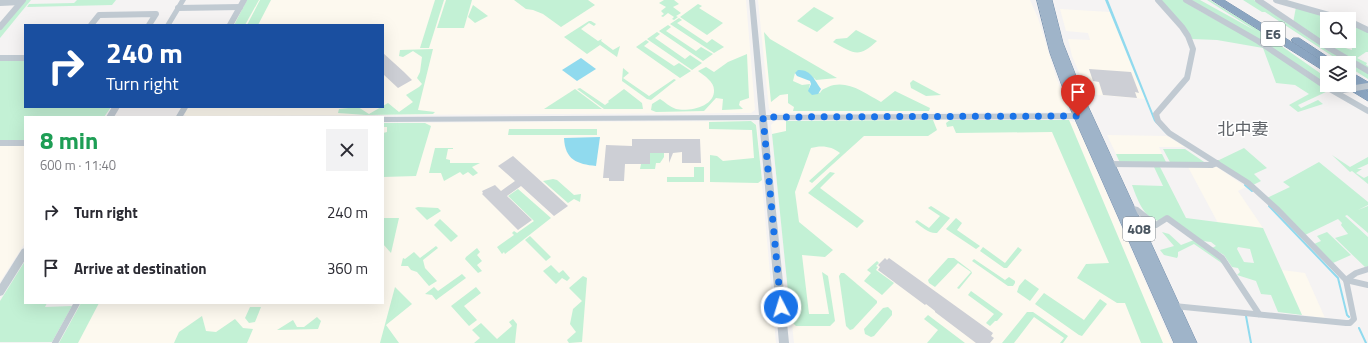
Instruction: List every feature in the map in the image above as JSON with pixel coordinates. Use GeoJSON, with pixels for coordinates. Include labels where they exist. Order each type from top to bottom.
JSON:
{"type":"FeatureCollection","features":[{"type":"Feature","properties":{"kind":"highway","name":"408"},"geometry":{"type":"LineString","coordinates":[[1040,0],[1054,53],[1180,343]]}},
{"type":"Feature","properties":{"kind":"highway","name":"408"},"geometry":{"type":"LineString","coordinates":[[1048,0],[1062,53],[1082,116],[1109,164],[1191,343]]}},
{"type":"Feature","properties":{"kind":"highway","name":"E6"},"geometry":{"type":"LineString","coordinates":[[1217,0],[1320,65]]}},
{"type":"Feature","properties":{"kind":"highway","name":"E6"},"geometry":{"type":"LineString","coordinates":[[1231,0],[1321,56]]}},
{"type":"Feature","properties":{"kind":"highway"},"geometry":{"type":"LineString","coordinates":[[1356,79],[1368,87]]}},
{"type":"Feature","properties":{"kind":"highway"},"geometry":{"type":"LineString","coordinates":[[1356,92],[1368,97]]}},
{"type":"Feature","properties":{"kind":"street"},"geometry":{"type":"LineString","coordinates":[[169,24],[183,0]]}},
{"type":"Feature","properties":{"kind":"street"},"geometry":{"type":"LineString","coordinates":[[231,24],[244,0]]}},
{"type":"Feature","properties":{"kind":"street"},"geometry":{"type":"LineString","coordinates":[[752,0],[784,343]]}},
{"type":"Feature","properties":{"kind":"street"},"geometry":{"type":"LineString","coordinates":[[1158,0],[1182,26],[1193,49],[1187,78],[1156,114],[1158,120],[1169,133],[1248,183],[1278,210],[1346,280],[1354,319],[1350,323],[1174,306]]}},
{"type":"Feature","properties":{"kind":"street"},"geometry":{"type":"LineString","coordinates":[[1186,0],[1272,49],[1320,82]]}},
{"type":"Feature","properties":{"kind":"street"},"geometry":{"type":"LineString","coordinates":[[1258,0],[1312,37],[1368,71]]}},
{"type":"Feature","properties":{"kind":"street"},"geometry":{"type":"LineString","coordinates":[[1276,0],[1320,12]]}},
{"type":"Feature","properties":{"kind":"street"},"geometry":{"type":"LineString","coordinates":[[0,3],[22,1]]}},
{"type":"Feature","properties":{"kind":"street"},"geometry":{"type":"LineString","coordinates":[[0,27],[22,1]]}},
{"type":"Feature","properties":{"kind":"street"},"geometry":{"type":"LineString","coordinates":[[178,8],[240,7]]}},
{"type":"Feature","properties":{"kind":"street"},"geometry":{"type":"LineString","coordinates":[[93,24],[99,15],[156,14],[150,24]]}},
{"type":"Feature","properties":{"kind":"street"},"geometry":{"type":"LineString","coordinates":[[1356,24],[1368,30]]}},
{"type":"Feature","properties":{"kind":"street"},"geometry":{"type":"LineString","coordinates":[[0,58],[24,58]]}},
{"type":"Feature","properties":{"kind":"street"},"geometry":{"type":"LineString","coordinates":[[1356,87],[1368,87]]}},
{"type":"Feature","properties":{"kind":"street"},"geometry":{"type":"LineString","coordinates":[[1334,92],[1368,111]]}},
{"type":"Feature","properties":{"kind":"street"},"geometry":{"type":"LineString","coordinates":[[384,119],[1082,116]]}},
{"type":"Feature","properties":{"kind":"street"},"geometry":{"type":"LineString","coordinates":[[0,143],[24,143]]}},
{"type":"Feature","properties":{"kind":"street"},"geometry":{"type":"LineString","coordinates":[[1109,164],[1212,166],[1217,163]]}},
{"type":"Feature","properties":{"kind":"street"},"geometry":{"type":"LineString","coordinates":[[1129,208],[1136,210],[1156,225],[1167,218],[1222,258],[1259,314]]}},
{"type":"Feature","properties":{"kind":"street"},"geometry":{"type":"LineString","coordinates":[[0,292],[24,256]]}},
{"type":"Feature","properties":{"kind":"street"},"geometry":{"type":"LineString","coordinates":[[1346,280],[1356,273],[1368,269]]}},
{"type":"Feature","properties":{"kind":"street"},"geometry":{"type":"LineString","coordinates":[[1346,280],[1368,285]]}},
{"type":"Feature","properties":{"kind":"street"},"geometry":{"type":"LineString","coordinates":[[55,343],[76,304]]}},
{"type":"Feature","properties":{"kind":"shaded area"},"geometry":{"type":"Polygon","coordinates":[[[247,0],[746,0],[755,110],[751,113],[186,116],[184,114],[187,108],[384,108],[384,24],[234,24],[247,0]]]}},
{"type":"Feature","properties":{"kind":"shaded area"},"geometry":{"type":"Polygon","coordinates":[[[758,0],[1030,0],[1038,18],[1056,77],[1068,108],[1065,112],[774,113],[769,109],[758,0]]]}},
{"type":"Feature","properties":{"kind":"shaded area"},"geometry":{"type":"Polygon","coordinates":[[[1060,9],[1110,12],[1145,99],[1088,94],[1072,56],[1068,39],[1090,40],[1088,33],[1066,31],[1060,9]]]}},
{"type":"Feature","properties":{"kind":"shaded area"},"geometry":{"type":"Polygon","coordinates":[[[1069,120],[1076,123],[1172,343],[794,343],[771,125],[775,121],[1069,120]]]}},
{"type":"Feature","properties":{"kind":"shaded area"},"geometry":{"type":"Polygon","coordinates":[[[752,121],[757,125],[776,343],[59,343],[80,304],[384,304],[384,123],[752,121]]]}},
{"type":"Feature","properties":{"kind":"shaded area"},"geometry":{"type":"Polygon","coordinates":[[[1107,135],[1167,136],[1185,147],[1159,147],[1162,154],[1116,154],[1107,135]]]}},
{"type":"Feature","properties":{"kind":"shaded area"},"geometry":{"type":"Polygon","coordinates":[[[0,145],[24,145],[24,245],[0,282],[0,145]]]}},
{"type":"Feature","properties":{"kind":"shaded area"},"geometry":{"type":"Polygon","coordinates":[[[1188,167],[1217,167],[1246,187],[1238,191],[1263,228],[1218,223],[1188,167]]]}},
{"type":"Feature","properties":{"kind":"shaded area"},"geometry":{"type":"Polygon","coordinates":[[[1282,270],[1305,273],[1325,318],[1302,315],[1282,270]]]}},
{"type":"Feature","properties":{"kind":"green space"},"geometry":{"type":"Polygon","coordinates":[[[25,0],[31,0],[0,38],[0,30],[25,0]]]}},
{"type":"Feature","properties":{"kind":"green space"},"geometry":{"type":"Polygon","coordinates":[[[77,0],[116,0],[112,5],[27,7],[29,4],[74,3],[77,0]]]}},
{"type":"Feature","properties":{"kind":"green space"},"geometry":{"type":"Polygon","coordinates":[[[247,0],[259,0],[246,24],[235,24],[247,0]]]}},
{"type":"Feature","properties":{"kind":"green space"},"geometry":{"type":"Polygon","coordinates":[[[260,0],[271,0],[259,24],[248,24],[260,0]]]}},
{"type":"Feature","properties":{"kind":"green space"},"geometry":{"type":"Polygon","coordinates":[[[435,0],[444,0],[429,48],[420,48],[435,0]]]}},
{"type":"Feature","properties":{"kind":"green space"},"geometry":{"type":"Polygon","coordinates":[[[446,0],[472,0],[464,28],[437,28],[446,0]]]}},
{"type":"Feature","properties":{"kind":"green space"},"geometry":{"type":"Polygon","coordinates":[[[514,0],[588,0],[595,5],[561,27],[543,14],[526,9],[514,0]]]}},
{"type":"Feature","properties":{"kind":"green space"},"geometry":{"type":"Polygon","coordinates":[[[664,0],[674,0],[679,4],[673,7],[681,13],[676,16],[678,17],[674,20],[672,19],[674,17],[668,13],[663,17],[661,16],[664,14],[661,11],[666,7],[659,3],[664,0]]]}},
{"type":"Feature","properties":{"kind":"green space"},"geometry":{"type":"Polygon","coordinates":[[[1160,0],[1183,0],[1198,10],[1262,45],[1320,85],[1320,92],[1326,92],[1298,105],[1301,108],[1318,100],[1323,104],[1298,112],[1289,105],[1309,94],[1295,85],[1276,83],[1263,48],[1217,40],[1192,39],[1160,0]]]}},
{"type":"Feature","properties":{"kind":"green space"},"geometry":{"type":"Polygon","coordinates":[[[1188,0],[1200,0],[1256,31],[1207,0],[1210,0],[1260,31],[1320,73],[1320,80],[1261,41],[1188,0]]]}},
{"type":"Feature","properties":{"kind":"green space"},"geometry":{"type":"Polygon","coordinates":[[[1243,0],[1254,0],[1320,43],[1320,48],[1265,12],[1262,12],[1243,0]]]}},
{"type":"Feature","properties":{"kind":"green space"},"geometry":{"type":"Polygon","coordinates":[[[698,4],[702,6],[699,8],[723,23],[707,35],[680,17],[698,4]]]}},
{"type":"Feature","properties":{"kind":"green space"},"geometry":{"type":"Polygon","coordinates":[[[473,5],[488,16],[475,23],[468,17],[473,5]]]}},
{"type":"Feature","properties":{"kind":"green space"},"geometry":{"type":"Polygon","coordinates":[[[814,7],[834,18],[817,32],[797,21],[814,7]]]}},
{"type":"Feature","properties":{"kind":"green space"},"geometry":{"type":"Polygon","coordinates":[[[1296,7],[1320,15],[1320,40],[1293,23],[1296,7]]]}},
{"type":"Feature","properties":{"kind":"green space"},"geometry":{"type":"Polygon","coordinates":[[[679,18],[682,20],[677,23],[707,43],[712,39],[724,47],[714,53],[670,24],[679,18]]]}},
{"type":"Feature","properties":{"kind":"green space"},"geometry":{"type":"Polygon","coordinates":[[[589,21],[596,24],[594,26],[589,23],[581,29],[598,41],[602,39],[601,41],[613,50],[620,46],[617,57],[600,45],[587,54],[564,37],[589,21]]]}},
{"type":"Feature","properties":{"kind":"green space"},"geometry":{"type":"Polygon","coordinates":[[[668,25],[671,27],[666,31],[696,51],[701,47],[713,54],[703,61],[659,31],[668,25]]]}},
{"type":"Feature","properties":{"kind":"green space"},"geometry":{"type":"Polygon","coordinates":[[[1356,25],[1368,31],[1368,52],[1357,58],[1367,63],[1366,65],[1368,66],[1368,69],[1356,62],[1356,56],[1347,56],[1334,48],[1346,48],[1352,50],[1352,48],[1356,48],[1356,25]]]}},
{"type":"Feature","properties":{"kind":"green space"},"geometry":{"type":"Polygon","coordinates":[[[856,30],[877,41],[871,47],[860,52],[851,51],[833,42],[836,39],[847,38],[856,30]]]}},
{"type":"Feature","properties":{"kind":"green space"},"geometry":{"type":"Polygon","coordinates":[[[657,32],[660,34],[655,38],[685,59],[690,55],[702,63],[692,70],[647,39],[657,32]]]}},
{"type":"Feature","properties":{"kind":"green space"},"geometry":{"type":"Polygon","coordinates":[[[764,32],[770,39],[837,78],[816,80],[814,78],[795,73],[793,81],[802,85],[810,84],[809,88],[820,93],[824,89],[835,85],[849,86],[862,91],[881,102],[895,91],[930,108],[929,111],[793,111],[794,107],[788,103],[788,94],[780,95],[771,102],[764,32]]]}},
{"type":"Feature","properties":{"kind":"green space"},"geometry":{"type":"Polygon","coordinates":[[[646,40],[649,42],[644,46],[674,66],[679,63],[691,71],[680,78],[636,47],[646,40]]]}},
{"type":"Feature","properties":{"kind":"green space"},"geometry":{"type":"Polygon","coordinates":[[[1320,48],[1328,48],[1341,56],[1332,56],[1320,48]]]}},
{"type":"Feature","properties":{"kind":"green space"},"geometry":{"type":"Polygon","coordinates":[[[433,49],[418,110],[435,112],[433,114],[366,115],[338,113],[339,109],[360,108],[369,114],[379,108],[384,108],[384,105],[388,103],[399,112],[413,102],[406,95],[422,84],[417,78],[420,72],[422,57],[413,51],[403,57],[399,56],[400,50],[433,49]]]}},
{"type":"Feature","properties":{"kind":"green space"},"geometry":{"type":"Polygon","coordinates":[[[747,54],[749,98],[740,101],[739,105],[743,109],[722,110],[723,99],[716,98],[704,111],[656,112],[651,110],[652,104],[660,99],[670,106],[681,110],[694,109],[706,104],[713,96],[714,87],[709,79],[698,71],[706,67],[714,72],[728,62],[747,54]]]}},
{"type":"Feature","properties":{"kind":"green space"},"geometry":{"type":"Polygon","coordinates":[[[0,61],[24,61],[24,108],[110,108],[105,116],[24,116],[24,140],[0,141],[0,61]]]}},
{"type":"Feature","properties":{"kind":"green space"},"geometry":{"type":"Polygon","coordinates":[[[1356,66],[1368,73],[1368,79],[1356,71],[1356,66]]]}},
{"type":"Feature","properties":{"kind":"green space"},"geometry":{"type":"Polygon","coordinates":[[[623,68],[629,73],[623,78],[649,96],[674,79],[676,80],[651,100],[647,99],[622,81],[623,68]]]}},
{"type":"Feature","properties":{"kind":"green space"},"geometry":{"type":"Polygon","coordinates":[[[913,80],[941,95],[926,96],[911,88],[910,83],[913,80]]]}},
{"type":"Feature","properties":{"kind":"green space"},"geometry":{"type":"Polygon","coordinates":[[[580,88],[605,105],[624,89],[642,103],[643,109],[604,109],[577,89],[580,88]]]}},
{"type":"Feature","properties":{"kind":"green space"},"geometry":{"type":"Polygon","coordinates":[[[575,89],[602,109],[544,109],[575,89]]]}},
{"type":"Feature","properties":{"kind":"green space"},"geometry":{"type":"Polygon","coordinates":[[[933,120],[937,130],[928,136],[864,136],[812,183],[809,181],[840,153],[834,149],[826,147],[811,148],[795,192],[799,222],[833,250],[825,257],[802,255],[809,314],[829,314],[822,272],[828,276],[835,321],[830,326],[796,326],[791,321],[772,134],[786,131],[786,121],[933,120]]]}},
{"type":"Feature","properties":{"kind":"green space"},"geometry":{"type":"Polygon","coordinates":[[[950,120],[1069,120],[1163,343],[1141,343],[1125,303],[1117,303],[1077,278],[1086,264],[1109,263],[1052,132],[956,133],[953,126],[947,127],[946,123],[950,120]]]}},
{"type":"Feature","properties":{"kind":"green space"},"geometry":{"type":"Polygon","coordinates":[[[751,121],[756,125],[762,180],[758,183],[710,182],[710,155],[717,156],[723,161],[754,158],[752,130],[709,129],[709,122],[751,121]]]}},
{"type":"Feature","properties":{"kind":"green space"},"geometry":{"type":"Polygon","coordinates":[[[384,123],[425,123],[431,126],[416,176],[384,177],[384,133],[387,132],[387,127],[384,127],[384,123]]]}},
{"type":"Feature","properties":{"kind":"green space"},"geometry":{"type":"Polygon","coordinates":[[[509,129],[597,129],[597,135],[508,135],[509,129]]]}},
{"type":"Feature","properties":{"kind":"green space"},"geometry":{"type":"Polygon","coordinates":[[[435,148],[453,148],[448,149],[446,159],[450,160],[450,163],[480,163],[472,167],[478,173],[473,176],[468,172],[463,175],[460,172],[444,181],[441,173],[429,173],[435,148]]]}},
{"type":"Feature","properties":{"kind":"green space"},"geometry":{"type":"Polygon","coordinates":[[[1244,148],[1267,168],[1254,174],[1261,181],[1253,185],[1217,161],[1244,148]]]}},
{"type":"Feature","properties":{"kind":"green space"},"geometry":{"type":"Polygon","coordinates":[[[1163,149],[1185,149],[1207,164],[1171,164],[1163,149]]]}},
{"type":"Feature","properties":{"kind":"green space"},"geometry":{"type":"Polygon","coordinates":[[[650,153],[664,153],[664,157],[660,163],[656,163],[655,169],[640,169],[641,164],[650,153]]]}},
{"type":"Feature","properties":{"kind":"green space"},"geometry":{"type":"Polygon","coordinates":[[[1116,154],[1162,154],[1167,164],[1120,163],[1116,154]]]}},
{"type":"Feature","properties":{"kind":"green space"},"geometry":{"type":"Polygon","coordinates":[[[1332,155],[1350,167],[1368,157],[1368,164],[1357,169],[1362,169],[1356,173],[1364,178],[1368,176],[1368,184],[1352,171],[1350,172],[1332,155]]]}},
{"type":"Feature","properties":{"kind":"green space"},"geometry":{"type":"Polygon","coordinates":[[[1319,162],[1368,202],[1368,205],[1358,210],[1368,206],[1368,233],[1347,215],[1345,216],[1368,237],[1368,266],[1365,267],[1335,238],[1348,234],[1338,219],[1305,235],[1267,198],[1290,187],[1283,182],[1319,162]]]}},
{"type":"Feature","properties":{"kind":"green space"},"geometry":{"type":"Polygon","coordinates":[[[694,167],[704,167],[704,182],[667,182],[667,177],[694,177],[694,167]]]}},
{"type":"Feature","properties":{"kind":"green space"},"geometry":{"type":"Polygon","coordinates":[[[1154,167],[1160,167],[1186,218],[1263,228],[1302,315],[1278,312],[1271,295],[1261,294],[1256,281],[1237,275],[1240,272],[1238,268],[1232,267],[1224,255],[1212,248],[1216,246],[1211,242],[1202,241],[1165,216],[1159,221],[1149,216],[1141,207],[1132,185],[1163,186],[1154,167]],[[1238,247],[1237,249],[1244,262],[1254,263],[1250,249],[1238,247]]]}},
{"type":"Feature","properties":{"kind":"green space"},"geometry":{"type":"Polygon","coordinates":[[[830,172],[835,173],[820,188],[864,221],[857,228],[808,193],[830,172]]]}},
{"type":"Feature","properties":{"kind":"green space"},"geometry":{"type":"Polygon","coordinates":[[[553,179],[557,180],[574,195],[581,194],[580,202],[574,199],[568,203],[543,181],[553,179]]]}},
{"type":"Feature","properties":{"kind":"green space"},"geometry":{"type":"Polygon","coordinates":[[[518,189],[551,218],[505,254],[504,252],[502,254],[497,247],[514,235],[512,233],[514,231],[517,233],[534,221],[508,196],[518,189]]]}},
{"type":"Feature","properties":{"kind":"green space"},"geometry":{"type":"Polygon","coordinates":[[[931,206],[950,218],[937,233],[928,231],[915,222],[917,220],[929,228],[940,216],[928,208],[931,206]]]}},
{"type":"Feature","properties":{"kind":"green space"},"geometry":{"type":"Polygon","coordinates":[[[415,208],[438,208],[441,211],[427,220],[415,208]]]}},
{"type":"Feature","properties":{"kind":"green space"},"geometry":{"type":"Polygon","coordinates":[[[384,218],[399,218],[391,253],[384,245],[384,218]]]}},
{"type":"Feature","properties":{"kind":"green space"},"geometry":{"type":"Polygon","coordinates":[[[956,218],[962,223],[957,230],[980,246],[976,249],[946,229],[956,218]]]}},
{"type":"Feature","properties":{"kind":"green space"},"geometry":{"type":"Polygon","coordinates":[[[440,219],[458,236],[451,242],[434,225],[440,219]]]}},
{"type":"Feature","properties":{"kind":"green space"},"geometry":{"type":"Polygon","coordinates":[[[1162,232],[1169,234],[1181,245],[1194,240],[1219,258],[1223,264],[1194,244],[1178,252],[1177,258],[1164,255],[1160,250],[1174,246],[1162,232]]]}},
{"type":"Feature","properties":{"kind":"green space"},"geometry":{"type":"Polygon","coordinates":[[[1327,232],[1351,255],[1333,263],[1314,244],[1321,241],[1317,236],[1327,232]]]}},
{"type":"Feature","properties":{"kind":"green space"},"geometry":{"type":"Polygon","coordinates":[[[530,236],[551,257],[546,261],[525,240],[530,236]]]}},
{"type":"Feature","properties":{"kind":"green space"},"geometry":{"type":"Polygon","coordinates":[[[436,246],[438,248],[423,260],[425,268],[437,281],[429,286],[417,272],[411,270],[408,266],[401,266],[403,258],[405,259],[414,252],[420,258],[436,246]]]}},
{"type":"Feature","properties":{"kind":"green space"},"geometry":{"type":"Polygon","coordinates":[[[983,247],[1005,263],[1018,247],[1022,250],[1007,268],[1004,268],[980,251],[983,247]]]}},
{"type":"Feature","properties":{"kind":"green space"},"geometry":{"type":"Polygon","coordinates":[[[477,248],[480,252],[477,255],[482,261],[477,265],[482,271],[478,273],[465,259],[477,248]]]}},
{"type":"Feature","properties":{"kind":"green space"},"geometry":{"type":"Polygon","coordinates":[[[948,258],[954,258],[971,271],[972,273],[959,289],[957,288],[971,272],[958,263],[935,287],[929,283],[928,280],[948,258]]]}},
{"type":"Feature","properties":{"kind":"green space"},"geometry":{"type":"Polygon","coordinates":[[[974,259],[1005,280],[1009,277],[1015,281],[1015,283],[1013,286],[1008,286],[972,261],[974,259]]]}},
{"type":"Feature","properties":{"kind":"green space"},"geometry":{"type":"Polygon","coordinates":[[[877,261],[879,263],[876,266],[878,267],[876,270],[894,283],[882,295],[864,281],[871,273],[867,270],[877,261]]]}},
{"type":"Feature","properties":{"kind":"green space"},"geometry":{"type":"Polygon","coordinates":[[[24,263],[24,304],[46,304],[45,307],[72,306],[52,342],[0,342],[0,301],[24,263]]]}},
{"type":"Feature","properties":{"kind":"green space"},"geometry":{"type":"Polygon","coordinates":[[[551,265],[559,273],[563,270],[570,278],[567,281],[562,278],[556,284],[543,271],[551,265]]]}},
{"type":"Feature","properties":{"kind":"green space"},"geometry":{"type":"Polygon","coordinates":[[[841,273],[844,273],[877,301],[877,303],[853,329],[850,330],[846,326],[839,276],[841,273]]]}},
{"type":"Feature","properties":{"kind":"green space"},"geometry":{"type":"Polygon","coordinates":[[[462,274],[466,278],[436,300],[432,295],[425,294],[434,287],[438,291],[462,274]]]}},
{"type":"Feature","properties":{"kind":"green space"},"geometry":{"type":"Polygon","coordinates":[[[583,276],[587,278],[582,342],[569,343],[567,340],[576,332],[570,324],[573,309],[582,301],[569,288],[583,276]]]}},
{"type":"Feature","properties":{"kind":"green space"},"geometry":{"type":"Polygon","coordinates":[[[1025,279],[1039,289],[1030,301],[1017,292],[1019,286],[1025,279]]]}},
{"type":"Feature","properties":{"kind":"green space"},"geometry":{"type":"Polygon","coordinates":[[[395,287],[412,304],[386,325],[399,343],[380,343],[395,287]]]}},
{"type":"Feature","properties":{"kind":"green space"},"geometry":{"type":"Polygon","coordinates":[[[476,287],[481,293],[464,306],[477,320],[469,326],[451,306],[476,287]]]}},
{"type":"Feature","properties":{"kind":"green space"},"geometry":{"type":"Polygon","coordinates":[[[971,291],[1003,314],[990,326],[986,323],[994,314],[968,295],[971,291]]]}},
{"type":"Feature","properties":{"kind":"green space"},"geometry":{"type":"Polygon","coordinates":[[[1044,293],[1084,320],[1100,299],[1107,304],[1082,336],[1035,304],[1044,293]]]}},
{"type":"Feature","properties":{"kind":"green space"},"geometry":{"type":"Polygon","coordinates":[[[80,304],[98,304],[78,343],[59,343],[80,304]]]}},
{"type":"Feature","properties":{"kind":"green space"},"geometry":{"type":"Polygon","coordinates":[[[250,307],[261,307],[255,322],[249,323],[245,318],[250,307]]]}},
{"type":"Feature","properties":{"kind":"green space"},"geometry":{"type":"Polygon","coordinates":[[[888,307],[892,311],[892,315],[874,336],[871,337],[865,334],[864,329],[883,308],[888,307]]]}},
{"type":"Feature","properties":{"kind":"green space"},"geometry":{"type":"Polygon","coordinates":[[[1027,312],[1033,312],[1068,336],[1063,343],[1060,343],[1064,338],[1034,317],[1014,343],[1002,343],[1027,312]]]}},
{"type":"Feature","properties":{"kind":"green space"},"geometry":{"type":"Polygon","coordinates":[[[928,315],[965,343],[927,343],[938,330],[924,319],[928,315]]]}},
{"type":"Feature","properties":{"kind":"green space"},"geometry":{"type":"Polygon","coordinates":[[[202,316],[206,331],[216,332],[235,319],[243,328],[253,329],[247,343],[174,343],[179,332],[202,316]]]}},
{"type":"Feature","properties":{"kind":"green space"},"geometry":{"type":"Polygon","coordinates":[[[317,317],[321,321],[318,329],[277,330],[293,320],[297,327],[304,327],[317,317]]]}},
{"type":"Feature","properties":{"kind":"green space"},"geometry":{"type":"Polygon","coordinates":[[[513,319],[517,324],[515,343],[474,343],[480,338],[472,330],[481,323],[497,339],[512,326],[509,322],[513,319]]]}},
{"type":"Feature","properties":{"kind":"water"},"geometry":{"type":"Polygon","coordinates":[[[1105,0],[1108,0],[1156,121],[1167,135],[1154,121],[1105,0]]]}},
{"type":"Feature","properties":{"kind":"water"},"geometry":{"type":"Polygon","coordinates":[[[581,58],[596,69],[577,81],[562,70],[581,58]]]}},
{"type":"Feature","properties":{"kind":"water"},"geometry":{"type":"Polygon","coordinates":[[[798,70],[806,71],[812,76],[821,89],[818,94],[812,95],[808,91],[811,84],[810,81],[797,76],[795,73],[798,70]]]}},
{"type":"Feature","properties":{"kind":"water"},"geometry":{"type":"Polygon","coordinates":[[[600,137],[596,166],[583,164],[573,160],[567,151],[564,138],[600,137]]]}},
{"type":"Feature","properties":{"kind":"building"},"geometry":{"type":"Polygon","coordinates":[[[384,54],[412,80],[398,88],[384,75],[384,54]]]}},
{"type":"Feature","properties":{"kind":"building"},"geometry":{"type":"Polygon","coordinates":[[[1089,69],[1131,72],[1139,93],[1135,92],[1137,98],[1103,95],[1099,82],[1093,81],[1089,69]]]}},
{"type":"Feature","properties":{"kind":"building"},"geometry":{"type":"Polygon","coordinates":[[[632,139],[700,139],[701,163],[682,163],[682,152],[673,153],[669,163],[669,153],[650,153],[650,164],[625,164],[624,181],[609,181],[609,178],[603,178],[606,145],[632,146],[632,139]]]}},
{"type":"Feature","properties":{"kind":"building"},"geometry":{"type":"Polygon","coordinates":[[[513,156],[568,206],[554,216],[521,186],[507,196],[532,220],[518,230],[482,194],[482,191],[495,185],[501,191],[515,181],[498,166],[513,156]]]}},
{"type":"Feature","properties":{"kind":"building"},"geometry":{"type":"Polygon","coordinates":[[[885,258],[887,260],[889,258],[993,333],[991,336],[994,338],[990,343],[976,343],[926,304],[925,305],[878,270],[880,267],[878,265],[885,258]]]}},
{"type":"Feature","properties":{"kind":"waterway"},"geometry":{"type":"LineString","coordinates":[[1245,185],[1252,191]]}},
{"type":"Feature","properties":{"kind":"waterway"},"geometry":{"type":"LineString","coordinates":[[1269,206],[1338,278],[1347,315],[1349,317]]}},
{"type":"Feature","properties":{"kind":"waterway"},"geometry":{"type":"LineString","coordinates":[[1246,316],[1251,343]]}},
{"type":"Feature","properties":{"kind":"waterway"},"geometry":{"type":"LineString","coordinates":[[1359,328],[1366,343]]}},
{"type":"Feature","properties":{"kind":"district","name":"北中妻"},"geometry":{"type":"Point","coordinates":[1243,129]}},
{"type":"Feature","properties":{"kind":"route"},"geometry":{"type":"LineString","coordinates":[[781,307],[763,117],[1078,116]]}}]}
